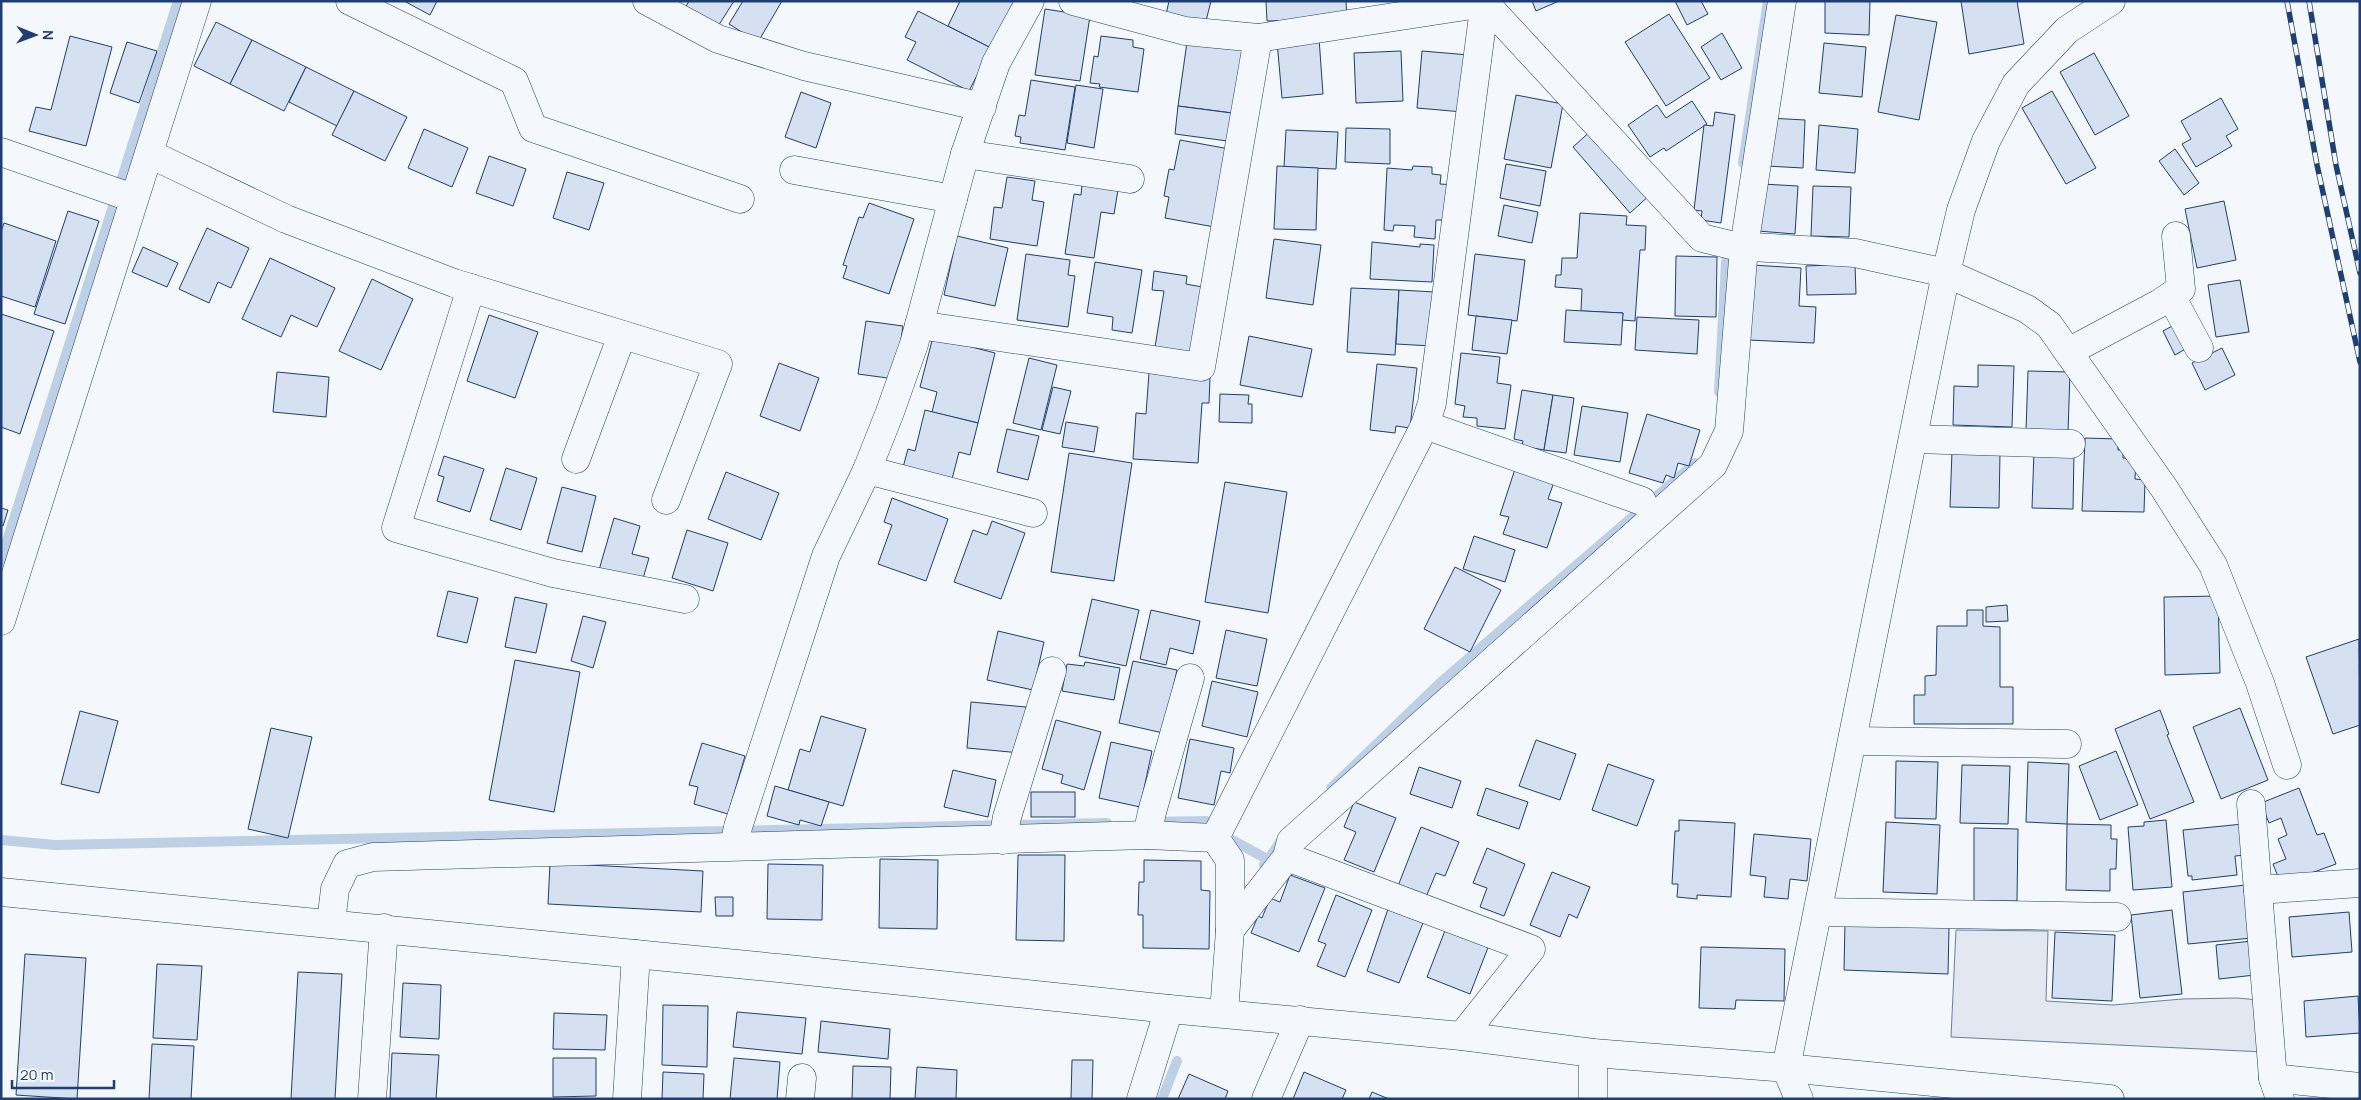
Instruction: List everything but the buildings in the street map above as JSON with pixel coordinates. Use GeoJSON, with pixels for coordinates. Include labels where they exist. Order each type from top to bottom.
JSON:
{"type":"FeatureCollection","features":[{"type":"Feature","properties":{"kind":"street"},"geometry":{"type":"LineString","coordinates":[[1,621],[122,194],[150,154],[197,1]]}},
{"type":"Feature","properties":{"kind":"street"},"geometry":{"type":"LineString","coordinates":[[350,1],[514,80],[533,128],[740,199]]}},
{"type":"Feature","properties":{"kind":"street"},"geometry":{"type":"LineString","coordinates":[[647,1],[718,39],[735,45],[804,66],[982,107]]}},
{"type":"Feature","properties":{"kind":"street"},"geometry":{"type":"LineString","coordinates":[[736,837],[826,556],[867,470],[890,412],[919,325],[953,198],[996,63],[1030,1]]}},
{"type":"Feature","properties":{"kind":"street"},"geometry":{"type":"LineString","coordinates":[[1073,1],[1185,31],[1258,38],[1485,2]]}},
{"type":"Feature","properties":{"kind":"street"},"geometry":{"type":"LineString","coordinates":[[1230,930],[1287,858],[1291,841],[1713,464],[1729,431],[1735,246],[1782,1]]}},
{"type":"Feature","properties":{"kind":"street"},"geometry":{"type":"LineString","coordinates":[[1799,1099],[1786,1068],[1946,273],[1961,210],[1986,141],[2016,84],[2067,30],[2111,1]]}},
{"type":"Feature","properties":{"kind":"street"},"geometry":{"type":"LineString","coordinates":[[1485,2],[1702,238],[1735,246],[1855,253],[1946,273],[2027,309],[2049,325],[2164,488],[2213,565],[2260,683],[2287,765]]}},
{"type":"Feature","properties":{"kind":"street"},"geometry":{"type":"LineString","coordinates":[[1215,838],[1425,425],[1432,403],[1485,2]]}},
{"type":"Feature","properties":{"kind":"street"},"geometry":{"type":"LineString","coordinates":[[919,325],[1201,366],[1258,38]]}},
{"type":"Feature","properties":{"kind":"street"},"geometry":{"type":"LineString","coordinates":[[1,152],[122,194]]}},
{"type":"Feature","properties":{"kind":"street"},"geometry":{"type":"LineString","coordinates":[[150,154],[286,220],[470,288],[718,364],[666,500]]}},
{"type":"Feature","properties":{"kind":"street"},"geometry":{"type":"LineString","coordinates":[[966,154],[1130,179]]}},
{"type":"Feature","properties":{"kind":"street"},"geometry":{"type":"LineString","coordinates":[[794,170],[953,198]]}},
{"type":"Feature","properties":{"kind":"street"},"geometry":{"type":"LineString","coordinates":[[2068,352],[2181,289],[2176,236]]}},
{"type":"Feature","properties":{"kind":"street"},"geometry":{"type":"LineString","coordinates":[[470,288],[396,528],[553,573],[685,599]]}},
{"type":"Feature","properties":{"kind":"street"},"geometry":{"type":"LineString","coordinates":[[2171,296],[2199,348]]}},
{"type":"Feature","properties":{"kind":"street"},"geometry":{"type":"LineString","coordinates":[[576,459],[622,335]]}},
{"type":"Feature","properties":{"kind":"street"},"geometry":{"type":"LineString","coordinates":[[1425,425],[1642,501]]}},
{"type":"Feature","properties":{"kind":"street"},"geometry":{"type":"LineString","coordinates":[[1914,439],[2071,444]]}},
{"type":"Feature","properties":{"kind":"street"},"geometry":{"type":"LineString","coordinates":[[867,470],[1033,513]]}},
{"type":"Feature","properties":{"kind":"street"},"geometry":{"type":"LineString","coordinates":[[1005,829],[1052,671]]}},
{"type":"Feature","properties":{"kind":"street"},"geometry":{"type":"LineString","coordinates":[[1149,825],[1190,678]]}},
{"type":"Feature","properties":{"kind":"street"},"geometry":{"type":"LineString","coordinates":[[1853,741],[2067,744]]}},
{"type":"Feature","properties":{"kind":"street"},"geometry":{"type":"LineString","coordinates":[[2251,804],[2276,1089],[2360,1087]]}},
{"type":"Feature","properties":{"kind":"street"},"geometry":{"type":"LineString","coordinates":[[331,923],[335,889],[347,864],[373,857],[736,837],[1149,825],[1215,838],[1230,860],[1230,930],[1224,1013]]}},
{"type":"Feature","properties":{"kind":"street"},"geometry":{"type":"LineString","coordinates":[[1287,858],[1531,950],[1462,1036]]}},
{"type":"Feature","properties":{"kind":"street"},"geometry":{"type":"LineString","coordinates":[[2258,890],[2360,883]]}},
{"type":"Feature","properties":{"kind":"street"},"geometry":{"type":"LineString","coordinates":[[1,892],[384,928],[1170,1009],[1462,1036],[1594,1053],[1786,1068],[2110,1099]]}},
{"type":"Feature","properties":{"kind":"street"},"geometry":{"type":"LineString","coordinates":[[1818,912],[2117,917]]}},
{"type":"Feature","properties":{"kind":"street"},"geometry":{"type":"LineString","coordinates":[[372,1099],[384,928]]}},
{"type":"Feature","properties":{"kind":"street"},"geometry":{"type":"LineString","coordinates":[[627,1099],[636,954]]}},
{"type":"Feature","properties":{"kind":"street"},"geometry":{"type":"LineString","coordinates":[[1142,1099],[1170,1009]]}},
{"type":"Feature","properties":{"kind":"street"},"geometry":{"type":"LineString","coordinates":[[1266,1099],[1300,1020]]}},
{"type":"Feature","properties":{"kind":"street"},"geometry":{"type":"LineString","coordinates":[[1593,1099],[1594,1053]]}},
{"type":"Feature","properties":{"kind":"shaded area"},"geometry":{"type":"Polygon","coordinates":[[[1956,930],[2048,931],[2046,1001],[2113,1005],[2182,999],[2237,998],[2259,1000],[2264,1052],[1951,1037],[1956,930]]]}},
{"type":"Feature","properties":{"kind":"waterway"},"geometry":{"type":"LineString","coordinates":[[1,560],[178,1]]}},
{"type":"Feature","properties":{"kind":"waterway"},"geometry":{"type":"LineString","coordinates":[[1743,163],[1768,1]]}},
{"type":"Feature","properties":{"kind":"waterway"},"geometry":{"type":"LineString","coordinates":[[1719,392],[1726,263],[1730,247]]}},
{"type":"Feature","properties":{"kind":"waterway"},"geometry":{"type":"LineString","coordinates":[[1331,788],[1441,682],[1695,463]]}},
{"type":"Feature","properties":{"kind":"waterway"},"geometry":{"type":"LineString","coordinates":[[1152,822],[1206,821]]}},
{"type":"Feature","properties":{"kind":"waterway"},"geometry":{"type":"LineString","coordinates":[[1,840],[55,845],[1107,823]]}},
{"type":"Feature","properties":{"kind":"waterway"},"geometry":{"type":"LineString","coordinates":[[1264,865],[1283,838]]}},
{"type":"Feature","properties":{"kind":"waterway"},"geometry":{"type":"LineString","coordinates":[[1232,840],[1267,859]]}},
{"type":"Feature","properties":{"kind":"waterway"},"geometry":{"type":"LineString","coordinates":[[1162,1099],[1177,1061]]}},
{"type":"Feature","properties":{"kind":"railway"},"geometry":{"type":"LineString","coordinates":[[2287,1],[2317,165],[2360,362]]}},
{"type":"Feature","properties":{"kind":"railway"},"geometry":{"type":"LineString","coordinates":[[2309,1],[2336,165],[2360,273]]}}]}
